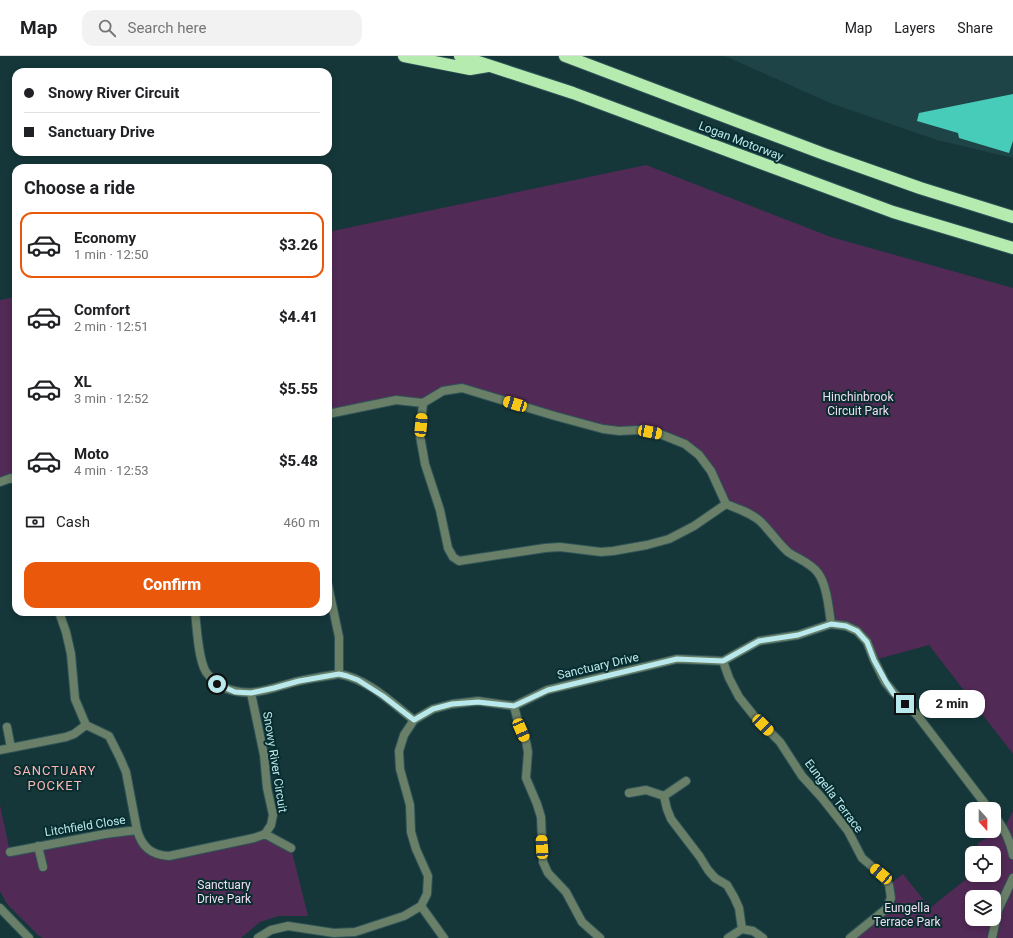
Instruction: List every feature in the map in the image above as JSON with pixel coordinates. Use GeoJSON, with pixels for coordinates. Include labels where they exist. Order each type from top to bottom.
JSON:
{"type":"FeatureCollection","features":[{"type":"Feature","properties":{"kind":"highway"},"geometry":{"type":"LineString","coordinates":[[404,56],[470,69],[492,65]]}},
{"type":"Feature","properties":{"kind":"highway","name":"Logan Motorway"},"geometry":{"type":"LineString","coordinates":[[460,56],[492,65],[594,100],[893,212],[1013,248]]}},
{"type":"Feature","properties":{"kind":"highway","name":"Logan Motorway"},"geometry":{"type":"LineString","coordinates":[[565,56],[824,154],[920,188],[1013,216]]}},
{"type":"Feature","properties":{"kind":"street"},"geometry":{"type":"LineString","coordinates":[[332,413],[396,400],[423,403],[442,391],[462,388],[602,429],[619,431],[639,430],[660,434],[685,444],[699,455],[711,471],[726,504],[753,516],[762,522],[788,552],[808,564],[818,574],[824,586],[831,624]]}},
{"type":"Feature","properties":{"kind":"street"},"geometry":{"type":"LineString","coordinates":[[423,403],[420,436],[425,464],[440,510],[448,548],[454,557],[459,561],[545,548],[560,547],[607,552],[647,545],[669,539],[694,526],[726,504]]}},
{"type":"Feature","properties":{"kind":"street"},"geometry":{"type":"LineString","coordinates":[[0,482],[12,478]]}},
{"type":"Feature","properties":{"kind":"street"},"geometry":{"type":"LineString","coordinates":[[332,604],[339,637],[339,674]]}},
{"type":"Feature","properties":{"kind":"street"},"geometry":{"type":"LineString","coordinates":[[60,616],[66,632],[70,654],[75,699],[86,725],[109,736],[126,772],[140,839],[152,852],[158,855],[168,856],[254,838],[265,834],[291,848]]}},
{"type":"Feature","properties":{"kind":"street"},"geometry":{"type":"LineString","coordinates":[[196,616],[202,660],[206,672],[217,684],[235,692],[251,693],[299,681],[339,674],[358,680],[383,696],[414,720]]}},
{"type":"Feature","properties":{"kind":"street"},"geometry":{"type":"LineString","coordinates":[[723,661],[759,641],[798,635],[831,624],[846,626],[857,631],[867,642],[874,660],[894,694],[917,715],[984,802]]}},
{"type":"Feature","properties":{"kind":"street","name":"Sanctuary Drive"},"geometry":{"type":"LineString","coordinates":[[514,706],[548,690],[677,659],[723,661]]}},
{"type":"Feature","properties":{"kind":"street","name":"Eungella Terrace"},"geometry":{"type":"LineString","coordinates":[[723,661],[729,678],[739,697],[755,717],[780,742],[802,776],[822,798],[848,831],[862,858],[881,874],[889,885],[891,898],[886,909],[850,938]]}},
{"type":"Feature","properties":{"kind":"street","name":"Snowy River Circuit"},"geometry":{"type":"LineString","coordinates":[[251,693],[264,755],[267,788],[272,815],[271,825],[265,834]]}},
{"type":"Feature","properties":{"kind":"street"},"geometry":{"type":"LineString","coordinates":[[258,938],[271,930],[288,926],[334,933],[355,932],[404,916],[420,906],[427,894],[428,876],[416,850],[411,832],[410,805],[400,769],[399,752],[404,735],[414,720],[433,709],[452,704],[478,702],[514,706],[526,741],[528,752],[526,778],[541,817],[543,862],[548,873],[566,892],[582,922],[600,938]]}},
{"type":"Feature","properties":{"kind":"street"},"geometry":{"type":"LineString","coordinates":[[0,750],[66,737],[74,734],[86,725]]}},
{"type":"Feature","properties":{"kind":"street"},"geometry":{"type":"LineString","coordinates":[[7,727],[11,748]]}},
{"type":"Feature","properties":{"kind":"street"},"geometry":{"type":"LineString","coordinates":[[664,796],[686,781]]}},
{"type":"Feature","properties":{"kind":"street"},"geometry":{"type":"LineString","coordinates":[[629,793],[646,790],[664,796]]}},
{"type":"Feature","properties":{"kind":"street"},"geometry":{"type":"LineString","coordinates":[[664,796],[671,819],[708,870],[715,878],[726,885],[734,897],[739,908],[742,929]]}},
{"type":"Feature","properties":{"kind":"street"},"geometry":{"type":"LineString","coordinates":[[1001,824],[1010,842],[1013,855]]}},
{"type":"Feature","properties":{"kind":"street","name":"Litchfield Close"},"geometry":{"type":"LineString","coordinates":[[10,852],[105,834],[137,830]]}},
{"type":"Feature","properties":{"kind":"street","name":"Litchfield Close"},"geometry":{"type":"LineString","coordinates":[[38,846],[43,868]]}},
{"type":"Feature","properties":{"kind":"street"},"geometry":{"type":"LineString","coordinates":[[992,938],[998,910],[1013,878]]}},
{"type":"Feature","properties":{"kind":"street"},"geometry":{"type":"LineString","coordinates":[[420,906],[444,938]]}},
{"type":"Feature","properties":{"kind":"street"},"geometry":{"type":"LineString","coordinates":[[0,908],[29,938]]}},
{"type":"Feature","properties":{"kind":"street"},"geometry":{"type":"LineString","coordinates":[[728,938],[742,929],[753,931],[763,938]]}},
{"type":"Feature","properties":{"kind":"shaded area"},"geometry":{"type":"Polygon","coordinates":[[[725,56],[1013,56],[1013,158],[937,140],[830,103],[725,56]]]}},
{"type":"Feature","properties":{"kind":"green space","name":"Hinchinbrook Circuit Park"},"geometry":{"type":"Polygon","coordinates":[[[646,165],[831,237],[1013,288],[1013,754],[929,645],[874,660],[857,631],[831,624],[818,574],[789,552],[761,522],[726,504],[699,455],[660,434],[619,431],[462,388],[443,391],[423,403],[410,401],[332,413],[332,231],[646,165]]]}},
{"type":"Feature","properties":{"kind":"green space"},"geometry":{"type":"Polygon","coordinates":[[[12,298],[12,480],[0,482],[0,300],[12,298]]]}},
{"type":"Feature","properties":{"kind":"green space","name":"Sanctuary Drive Park"},"geometry":{"type":"Polygon","coordinates":[[[0,805],[10,852],[137,830],[158,855],[265,834],[291,848],[308,916],[278,916],[260,922],[241,938],[43,938],[39,936],[7,904],[0,891],[0,805]]]}},
{"type":"Feature","properties":{"kind":"green space","name":"Eungella Terrace Park"},"geometry":{"type":"Polygon","coordinates":[[[1013,811],[1013,938],[850,938],[886,909],[889,885],[903,874],[930,908],[965,880],[965,882],[1001,882],[1001,846],[977,846],[978,843],[987,838],[1001,838],[1001,830],[1004,828],[1013,811]]]}},
{"type":"Feature","properties":{"kind":"building"},"geometry":{"type":"Polygon","coordinates":[[[1013,94],[1013,141],[1009,153],[959,138],[958,133],[917,121],[919,113],[1013,94]]]}},
{"type":"Feature","properties":{"kind":"district","name":"SANCTUARY POCKET"},"geometry":{"type":"Point","coordinates":[55,778]}},
{"type":"Feature","properties":{"kind":"route"},"geometry":{"type":"LineString","coordinates":[[217,684],[235,692],[251,693],[299,681],[339,674],[358,680],[383,696],[414,720],[433,709],[452,704],[478,702],[514,706],[548,690],[677,659],[723,661],[759,641],[798,635],[831,624],[846,626],[857,631],[867,642],[874,660],[886,682],[894,694],[905,704]]}}]}
